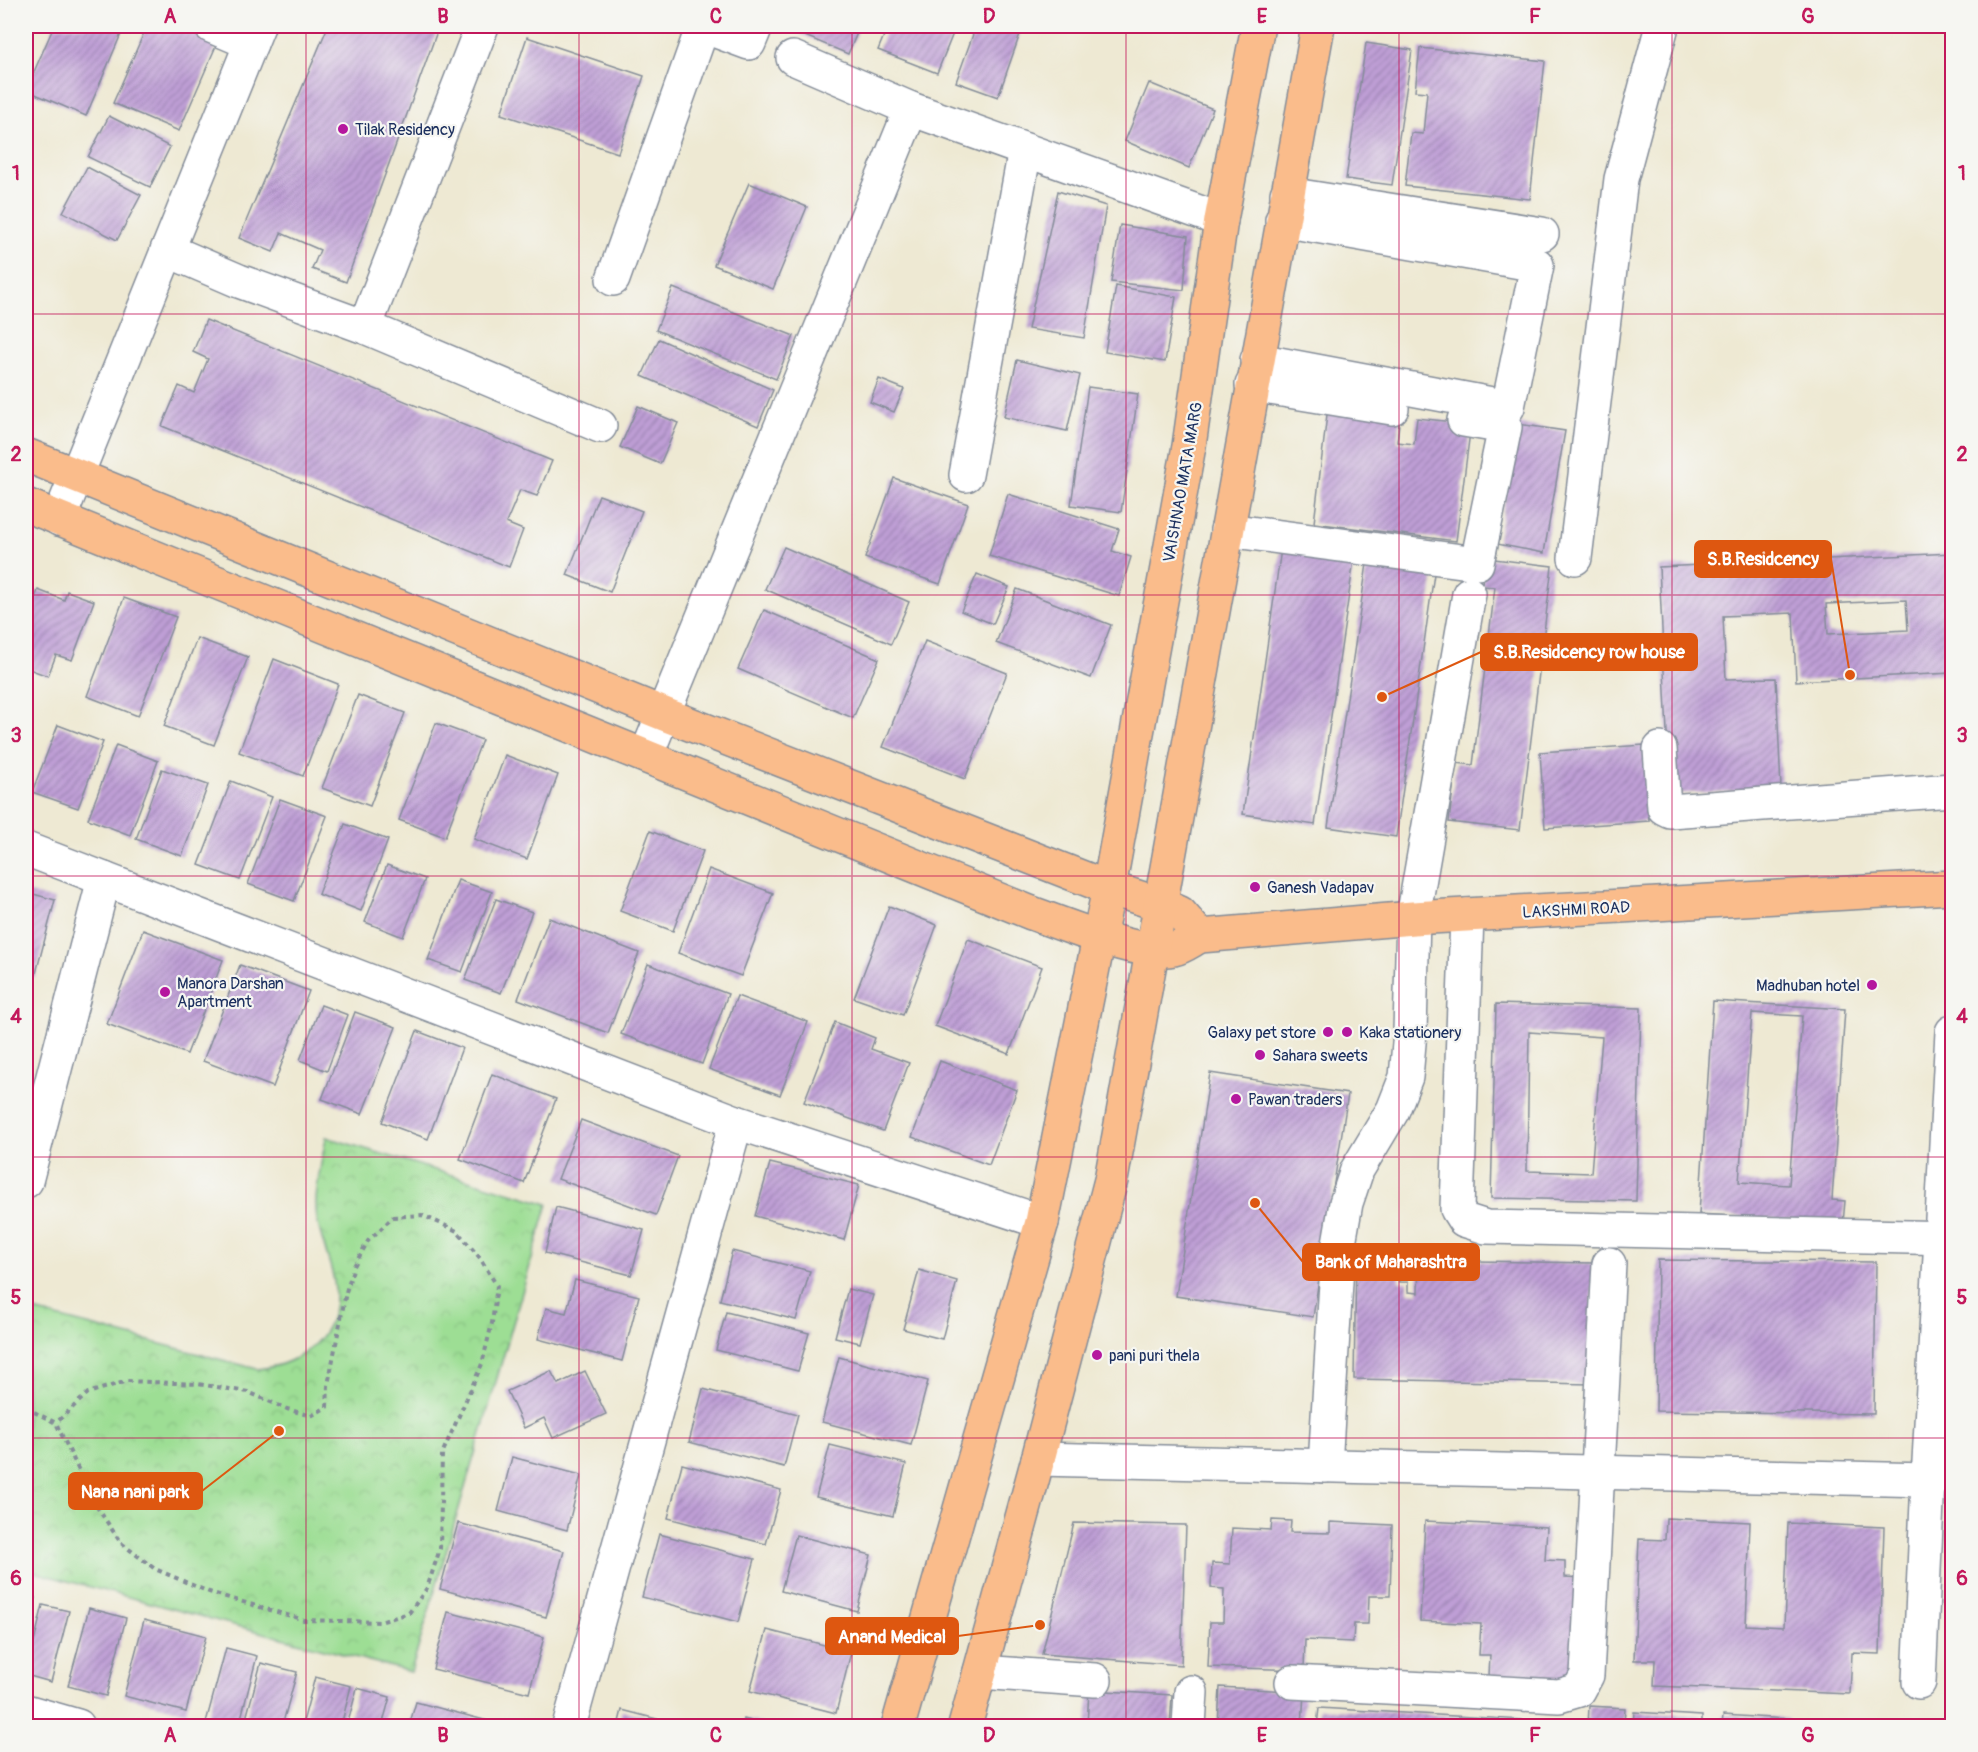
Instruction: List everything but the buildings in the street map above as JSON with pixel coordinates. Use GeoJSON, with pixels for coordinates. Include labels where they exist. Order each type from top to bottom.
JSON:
{"type":"FeatureCollection","features":[{"type":"Feature","properties":{"kind":"main road","name":"VAISHNAO MATA MARG"},"geometry":{"type":"LineString","coordinates":[[898,1726],[1042,1222],[1109,888],[1189,446],[1221,220],[1258,26]]}},
{"type":"Feature","properties":{"kind":"main road"},"geometry":{"type":"LineString","coordinates":[[965,1726],[1111,1180],[1318,26]]}},
{"type":"Feature","properties":{"kind":"main road"},"geometry":{"type":"LineString","coordinates":[[26,455],[664,714],[1109,888],[1161,904],[1180,913],[1200,936]]}},
{"type":"Feature","properties":{"kind":"main road"},"geometry":{"type":"LineString","coordinates":[[26,506],[1029,912],[1099,937],[1152,951]]}},
{"type":"Feature","properties":{"kind":"main road","name":"LAKSHMI ROAD"},"geometry":{"type":"LineString","coordinates":[[1152,951],[1175,949],[1200,936],[1413,918],[1953,887]]}},
{"type":"Feature","properties":{"kind":"street"},"geometry":{"type":"LineString","coordinates":[[59,519],[255,34],[211,26]]}},
{"type":"Feature","properties":{"kind":"street"},"geometry":{"type":"LineString","coordinates":[[365,327],[482,26]]}},
{"type":"Feature","properties":{"kind":"street"},"geometry":{"type":"LineString","coordinates":[[613,279],[703,26],[749,43],[756,26]]}},
{"type":"Feature","properties":{"kind":"street"},"geometry":{"type":"LineString","coordinates":[[1575,558],[1621,178],[1662,26]]}},
{"type":"Feature","properties":{"kind":"street"},"geometry":{"type":"LineString","coordinates":[[793,58],[911,109],[1221,220]]}},
{"type":"Feature","properties":{"kind":"street"},"geometry":{"type":"LineString","coordinates":[[646,756],[911,109]]}},
{"type":"Feature","properties":{"kind":"street"},"geometry":{"type":"LineString","coordinates":[[966,475],[1025,150]]}},
{"type":"Feature","properties":{"kind":"street"},"geometry":{"type":"LineString","coordinates":[[1285,207],[1542,234]]}},
{"type":"Feature","properties":{"kind":"street"},"geometry":{"type":"LineString","coordinates":[[1255,373],[1508,407],[1538,265],[1285,207]]}},
{"type":"Feature","properties":{"kind":"street"},"geometry":{"type":"LineString","coordinates":[[167,250],[239,281],[365,327],[600,426]]}},
{"type":"Feature","properties":{"kind":"street"},"geometry":{"type":"LineString","coordinates":[[1227,530],[1477,563],[1505,427],[1255,373]]}},
{"type":"Feature","properties":{"kind":"street"},"geometry":{"type":"LineString","coordinates":[[1325,1466],[1338,1250],[1346,1203],[1357,1170],[1393,1110],[1406,1077],[1410,1032],[1413,918],[1469,594]]}},
{"type":"Feature","properties":{"kind":"street"},"geometry":{"type":"LineString","coordinates":[[1660,749],[1664,808],[1670,811],[1953,790]]}},
{"type":"Feature","properties":{"kind":"street"},"geometry":{"type":"LineString","coordinates":[[26,849],[736,1122],[1042,1222]]}},
{"type":"Feature","properties":{"kind":"street"},"geometry":{"type":"LineString","coordinates":[[26,1180],[104,879]]}},
{"type":"Feature","properties":{"kind":"street"},"geometry":{"type":"LineString","coordinates":[[1467,915],[1457,1209],[1464,1220],[1486,1227],[1947,1238]]}},
{"type":"Feature","properties":{"kind":"street"},"geometry":{"type":"LineString","coordinates":[[1920,1683],[1928,1480],[1944,1375],[1953,1032]]}},
{"type":"Feature","properties":{"kind":"street"},"geometry":{"type":"LineString","coordinates":[[569,1726],[736,1122]]}},
{"type":"Feature","properties":{"kind":"street"},"geometry":{"type":"LineString","coordinates":[[1292,1683],[1559,1696],[1579,1690],[1587,1675],[1609,1264]]}},
{"type":"Feature","properties":{"kind":"street"},"geometry":{"type":"LineString","coordinates":[[1038,1459],[1928,1480]]}},
{"type":"Feature","properties":{"kind":"street"},"geometry":{"type":"LineString","coordinates":[[980,1672],[1095,1680]]}},
{"type":"Feature","properties":{"kind":"street"},"geometry":{"type":"LineString","coordinates":[[1190,1726],[1191,1692]]}},
{"type":"Feature","properties":{"kind":"street"},"geometry":{"type":"LineString","coordinates":[[26,1711],[78,1726]]}},
{"type":"Feature","properties":{"kind":"path"},"geometry":{"type":"LineString","coordinates":[[26,1408],[56,1423],[95,1504],[121,1543],[154,1569],[209,1592],[304,1620],[380,1622],[409,1613],[427,1588],[440,1549],[442,1454],[482,1364],[492,1323],[497,1286],[480,1258],[457,1231],[422,1215],[393,1217],[368,1240],[354,1266],[345,1292],[328,1385],[327,1407],[311,1416],[248,1392],[198,1384],[127,1381],[88,1393],[56,1423]]}},
{"type":"Feature","properties":{"kind":"green space"},"geometry":{"type":"Polygon","coordinates":[[[326,1137],[548,1204],[411,1672],[26,1570],[26,1309],[257,1369],[290,1361],[304,1353],[326,1330],[332,1316],[335,1299],[334,1281],[316,1209],[317,1188],[326,1137]]]}},
{"type":"Feature","properties":{"kind":"place","name":"Tilak Residency"},"geometry":{"type":"Point","coordinates":[343,129]}},
{"type":"Feature","properties":{"kind":"place","name":"S.B.Residcency"},"geometry":{"type":"Point","coordinates":[1850,675]}},
{"type":"Feature","properties":{"kind":"place","name":"S.B.Residcency row house"},"geometry":{"type":"Point","coordinates":[1382,697]}},
{"type":"Feature","properties":{"kind":"place","name":"Ganesh Vadapav"},"geometry":{"type":"Point","coordinates":[1255,887]}},
{"type":"Feature","properties":{"kind":"place","name":"Madhuban hotel"},"geometry":{"type":"Point","coordinates":[1872,985]}},
{"type":"Feature","properties":{"kind":"place","name":"Manora Darshan Apartment"},"geometry":{"type":"Point","coordinates":[165,992]}},
{"type":"Feature","properties":{"kind":"place","name":"Galaxy pet store"},"geometry":{"type":"Point","coordinates":[1328,1032]}},
{"type":"Feature","properties":{"kind":"place","name":"Kaka stationery"},"geometry":{"type":"Point","coordinates":[1347,1032]}},
{"type":"Feature","properties":{"kind":"place","name":"Sahara sweets"},"geometry":{"type":"Point","coordinates":[1260,1055]}},
{"type":"Feature","properties":{"kind":"place","name":"Pawan traders"},"geometry":{"type":"Point","coordinates":[1236,1099]}},
{"type":"Feature","properties":{"kind":"place","name":"Bank of Maharashtra"},"geometry":{"type":"Point","coordinates":[1255,1203]}},
{"type":"Feature","properties":{"kind":"place","name":"pani puri thela"},"geometry":{"type":"Point","coordinates":[1097,1355]}},
{"type":"Feature","properties":{"kind":"place","name":"Nana nani park"},"geometry":{"type":"Point","coordinates":[279,1431]}},
{"type":"Feature","properties":{"kind":"place","name":"Anand Medical"},"geometry":{"type":"Point","coordinates":[1040,1625]}}]}
